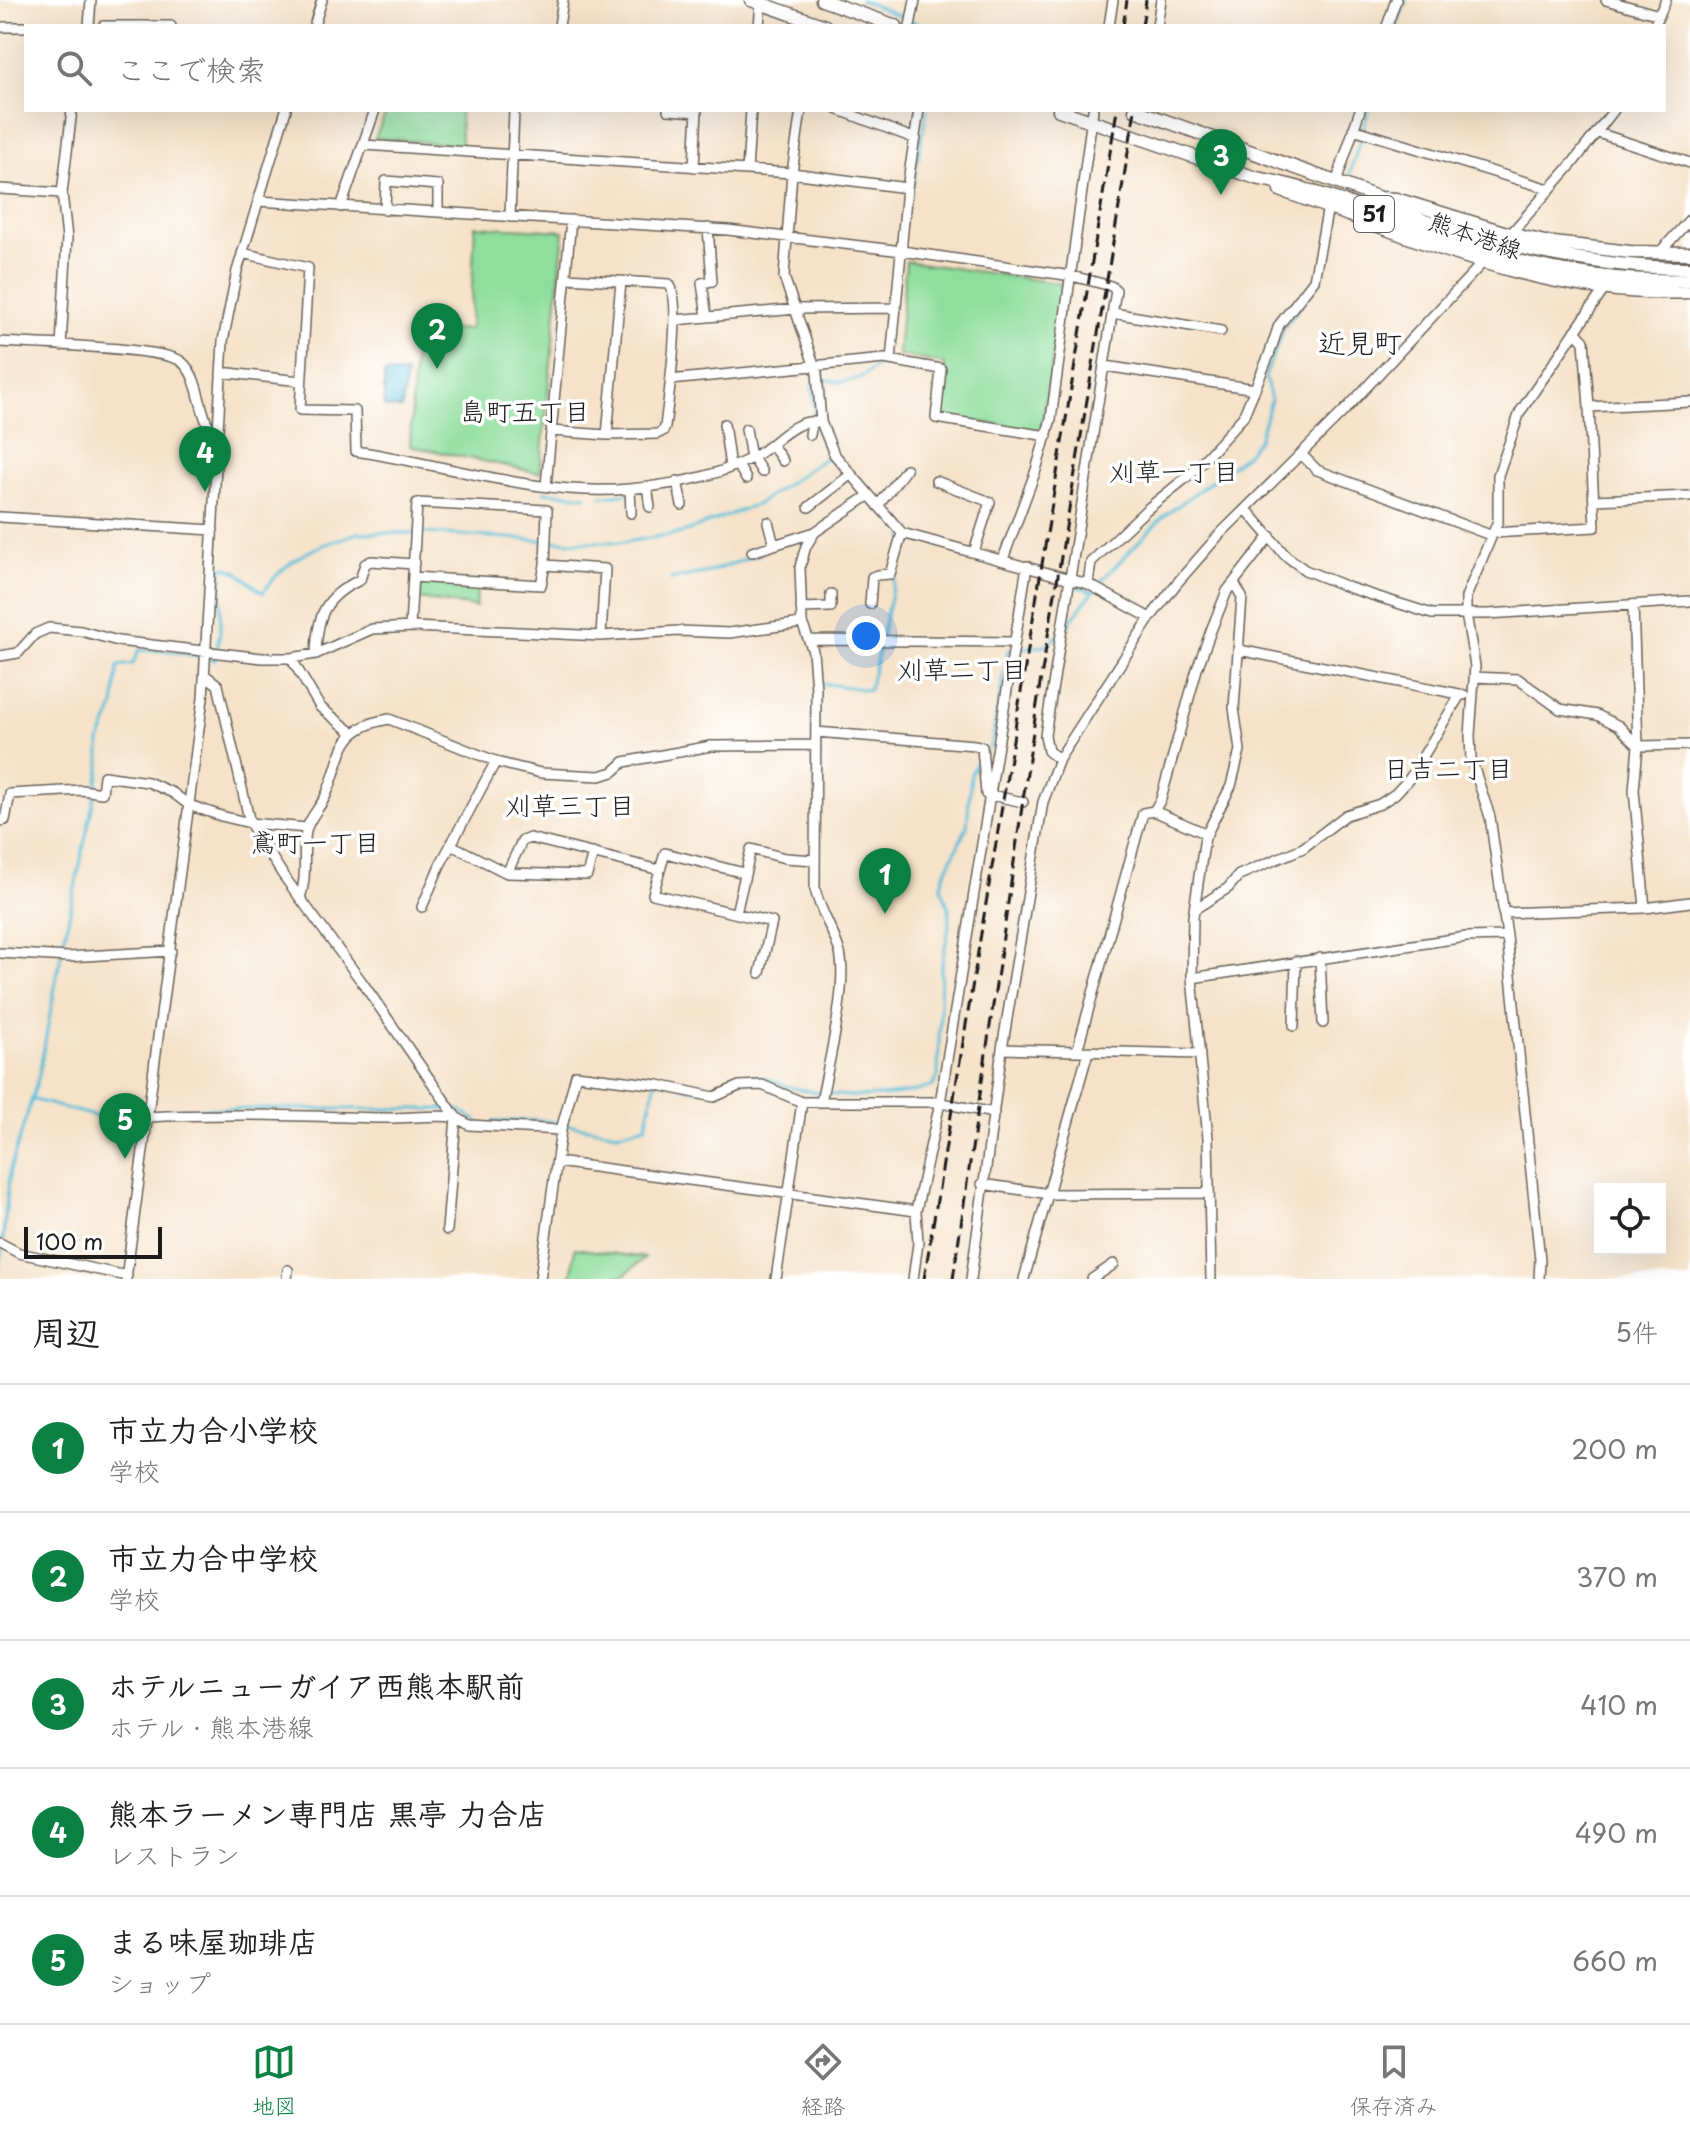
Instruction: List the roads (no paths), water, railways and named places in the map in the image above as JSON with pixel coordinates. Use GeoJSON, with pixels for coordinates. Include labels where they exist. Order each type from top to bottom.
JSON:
{"type":"FeatureCollection","features":[{"type":"Feature","properties":{"kind":"main road"},"geometry":{"type":"LineString","coordinates":[[822,0],[890,24]]}},
{"type":"Feature","properties":{"kind":"main road"},"geometry":{"type":"LineString","coordinates":[[756,2],[819,24]]}},
{"type":"Feature","properties":{"kind":"main road","name":"熊本港線"},"geometry":{"type":"LineString","coordinates":[[1070,112],[1092,116],[1256,178],[1276,189],[1482,264],[1603,291],[1645,294],[1690,292]]}},
{"type":"Feature","properties":{"kind":"main road","name":"熊本港線"},"geometry":{"type":"LineString","coordinates":[[1144,112],[1336,183],[1380,198],[1396,199],[1506,239],[1585,261],[1648,268],[1690,268]]}},
{"type":"Feature","properties":{"kind":"main road","name":"熊本港線"},"geometry":{"type":"LineString","coordinates":[[1256,178],[1280,182],[1491,254],[1583,274],[1627,279],[1690,280]]}},
{"type":"Feature","properties":{"kind":"main road","name":"熊本港線"},"geometry":{"type":"LineString","coordinates":[[1506,239],[1587,248],[1690,253]]}},
{"type":"Feature","properties":{"kind":"street"},"geometry":{"type":"LineString","coordinates":[[89,24],[91,0]]}},
{"type":"Feature","properties":{"kind":"street"},"geometry":{"type":"LineString","coordinates":[[315,24],[322,0]]}},
{"type":"Feature","properties":{"kind":"street"},"geometry":{"type":"LineString","coordinates":[[559,24],[563,0]]}},
{"type":"Feature","properties":{"kind":"street"},"geometry":{"type":"LineString","coordinates":[[910,24],[915,0]]}},
{"type":"Feature","properties":{"kind":"street"},"geometry":{"type":"LineString","coordinates":[[1109,24],[1113,0]]}},
{"type":"Feature","properties":{"kind":"street"},"geometry":{"type":"LineString","coordinates":[[1157,24],[1161,0]]}},
{"type":"Feature","properties":{"kind":"street"},"geometry":{"type":"LineString","coordinates":[[1388,24],[1396,0]]}},
{"type":"Feature","properties":{"kind":"street"},"geometry":{"type":"LineString","coordinates":[[1606,0],[1659,15]]}},
{"type":"Feature","properties":{"kind":"street"},"geometry":{"type":"LineString","coordinates":[[1655,24],[1666,0]]}},
{"type":"Feature","properties":{"kind":"street"},"geometry":{"type":"LineString","coordinates":[[756,2],[759,24]]}},
{"type":"Feature","properties":{"kind":"street"},"geometry":{"type":"LineString","coordinates":[[0,27],[24,27]]}},
{"type":"Feature","properties":{"kind":"street"},"geometry":{"type":"LineString","coordinates":[[61,346],[67,238],[62,193],[72,112]]}},
{"type":"Feature","properties":{"kind":"street"},"geometry":{"type":"LineString","coordinates":[[0,1243],[19,1253],[127,1278],[205,675],[221,372],[231,292],[285,112]]}},
{"type":"Feature","properties":{"kind":"street"},"geometry":{"type":"LineString","coordinates":[[341,207],[374,112]]}},
{"type":"Feature","properties":{"kind":"street"},"geometry":{"type":"LineString","coordinates":[[510,217],[514,112]]}},
{"type":"Feature","properties":{"kind":"street"},"geometry":{"type":"LineString","coordinates":[[694,167],[697,112]]}},
{"type":"Feature","properties":{"kind":"street"},"geometry":{"type":"LineString","coordinates":[[747,170],[751,112]]}},
{"type":"Feature","properties":{"kind":"street"},"geometry":{"type":"LineString","coordinates":[[801,112],[792,173],[784,277],[814,365],[817,422],[829,446],[850,475],[902,533],[1088,584],[1150,618]]}},
{"type":"Feature","properties":{"kind":"street"},"geometry":{"type":"LineString","coordinates":[[844,112],[916,139]]}},
{"type":"Feature","properties":{"kind":"street"},"geometry":{"type":"LineString","coordinates":[[891,360],[907,188],[919,112]]}},
{"type":"Feature","properties":{"kind":"street"},"geometry":{"type":"LineString","coordinates":[[1336,183],[1359,112]]}},
{"type":"Feature","properties":{"kind":"street"},"geometry":{"type":"LineString","coordinates":[[971,1279],[1002,1049],[1043,802],[1059,759],[1150,618],[1211,544],[1506,239],[1613,112]]}},
{"type":"Feature","properties":{"kind":"street"},"geometry":{"type":"LineString","coordinates":[[1003,559],[1047,436],[1072,276],[1092,116]]}},
{"type":"Feature","properties":{"kind":"street"},"geometry":{"type":"LineString","coordinates":[[1353,129],[1549,189]]}},
{"type":"Feature","properties":{"kind":"street"},"geometry":{"type":"LineString","coordinates":[[1598,133],[1690,163]]}},
{"type":"Feature","properties":{"kind":"street"},"geometry":{"type":"LineString","coordinates":[[364,145],[792,173],[907,188]]}},
{"type":"Feature","properties":{"kind":"street"},"geometry":{"type":"LineString","coordinates":[[385,210],[386,181],[438,185],[438,212]]}},
{"type":"Feature","properties":{"kind":"street"},"geometry":{"type":"LineString","coordinates":[[0,189],[62,193]]}},
{"type":"Feature","properties":{"kind":"street"},"geometry":{"type":"LineString","coordinates":[[258,201],[708,228],[902,251],[1072,276],[1111,286],[1116,290],[1113,313],[1045,735],[1048,751],[1059,759]]}},
{"type":"Feature","properties":{"kind":"street"},"geometry":{"type":"LineString","coordinates":[[1088,584],[1091,562],[1146,510],[1192,473],[1243,417],[1279,325],[1314,280],[1328,207]]}},
{"type":"Feature","properties":{"kind":"street"},"geometry":{"type":"LineString","coordinates":[[1659,253],[1690,219]]}},
{"type":"Feature","properties":{"kind":"street"},"geometry":{"type":"LineString","coordinates":[[546,486],[571,220]]}},
{"type":"Feature","properties":{"kind":"street"},"geometry":{"type":"LineString","coordinates":[[707,317],[702,283],[712,281],[708,228]]}},
{"type":"Feature","properties":{"kind":"street"},"geometry":{"type":"LineString","coordinates":[[242,253],[308,268],[300,410],[355,411],[356,451],[546,486],[630,489],[734,466],[772,445],[797,425],[817,422]]}},
{"type":"Feature","properties":{"kind":"street"},"geometry":{"type":"LineString","coordinates":[[551,431],[607,435],[663,431],[670,380],[675,320],[674,290],[669,284],[567,278]]}},
{"type":"Feature","properties":{"kind":"street"},"geometry":{"type":"LineString","coordinates":[[607,435],[621,282]]}},
{"type":"Feature","properties":{"kind":"street"},"geometry":{"type":"LineString","coordinates":[[1539,1279],[1540,1260],[1507,936],[1490,817],[1471,759],[1475,666],[1466,597],[1498,521],[1500,462],[1520,412],[1603,291]]}},
{"type":"Feature","properties":{"kind":"street"},"geometry":{"type":"LineString","coordinates":[[675,320],[796,309],[896,308]]}},
{"type":"Feature","properties":{"kind":"street"},"geometry":{"type":"LineString","coordinates":[[1113,313],[1221,331]]}},
{"type":"Feature","properties":{"kind":"street"},"geometry":{"type":"LineString","coordinates":[[1301,454],[1317,470],[1491,534],[1595,527],[1584,341],[1575,331]]}},
{"type":"Feature","properties":{"kind":"street"},"geometry":{"type":"LineString","coordinates":[[0,342],[164,354],[183,362],[192,376],[202,416],[217,439]]}},
{"type":"Feature","properties":{"kind":"street"},"geometry":{"type":"LineString","coordinates":[[670,380],[891,360],[941,369],[936,418],[1047,436]]}},
{"type":"Feature","properties":{"kind":"street"},"geometry":{"type":"LineString","coordinates":[[1105,366],[1255,389]]}},
{"type":"Feature","properties":{"kind":"street"},"geometry":{"type":"LineString","coordinates":[[221,372],[300,381]]}},
{"type":"Feature","properties":{"kind":"street"},"geometry":{"type":"LineString","coordinates":[[1589,407],[1690,402]]}},
{"type":"Feature","properties":{"kind":"street"},"geometry":{"type":"LineString","coordinates":[[810,435],[817,422]]}},
{"type":"Feature","properties":{"kind":"street"},"geometry":{"type":"LineString","coordinates":[[724,424],[734,466],[746,479]]}},
{"type":"Feature","properties":{"kind":"street"},"geometry":{"type":"LineString","coordinates":[[746,429],[752,458],[762,472]]}},
{"type":"Feature","properties":{"kind":"street"},"geometry":{"type":"LineString","coordinates":[[772,445],[783,461]]}},
{"type":"Feature","properties":{"kind":"street"},"geometry":{"type":"LineString","coordinates":[[878,506],[906,469]]}},
{"type":"Feature","properties":{"kind":"street"},"geometry":{"type":"LineString","coordinates":[[809,507],[850,475]]}},
{"type":"Feature","properties":{"kind":"street"},"geometry":{"type":"LineString","coordinates":[[677,481],[682,505]]}},
{"type":"Feature","properties":{"kind":"street"},"geometry":{"type":"LineString","coordinates":[[936,481],[990,502],[974,552]]}},
{"type":"Feature","properties":{"kind":"street"},"geometry":{"type":"LineString","coordinates":[[647,486],[650,507]]}},
{"type":"Feature","properties":{"kind":"street"},"geometry":{"type":"LineString","coordinates":[[630,489],[631,513]]}},
{"type":"Feature","properties":{"kind":"street"},"geometry":{"type":"LineString","coordinates":[[752,552],[815,532],[868,496]]}},
{"type":"Feature","properties":{"kind":"street"},"geometry":{"type":"LineString","coordinates":[[1594,500],[1690,496]]}},
{"type":"Feature","properties":{"kind":"street"},"geometry":{"type":"LineString","coordinates":[[410,627],[417,503],[547,510],[541,585],[413,577]]}},
{"type":"Feature","properties":{"kind":"street"},"geometry":{"type":"LineString","coordinates":[[1246,509],[1285,555],[1305,570],[1432,614],[1690,601]]}},
{"type":"Feature","properties":{"kind":"street"},"geometry":{"type":"LineString","coordinates":[[0,517],[213,530]]}},
{"type":"Feature","properties":{"kind":"street"},"geometry":{"type":"LineString","coordinates":[[768,522],[774,545]]}},
{"type":"Feature","properties":{"kind":"street"},"geometry":{"type":"LineString","coordinates":[[815,532],[801,557],[802,623],[809,640],[816,676],[815,889],[840,952],[842,967],[834,1037],[821,1102]]}},
{"type":"Feature","properties":{"kind":"street"},"geometry":{"type":"LineString","coordinates":[[870,604],[873,576],[890,574],[902,533]]}},
{"type":"Feature","properties":{"kind":"street"},"geometry":{"type":"LineString","coordinates":[[1154,811],[1161,799],[1212,628],[1227,591],[1270,536]]}},
{"type":"Feature","properties":{"kind":"street"},"geometry":{"type":"LineString","coordinates":[[316,654],[321,614],[341,588],[360,580],[365,564],[371,561],[414,564]]}},
{"type":"Feature","properties":{"kind":"street"},"geometry":{"type":"LineString","coordinates":[[545,565],[605,569],[601,636]]}},
{"type":"Feature","properties":{"kind":"street"},"geometry":{"type":"LineString","coordinates":[[913,1279],[918,1243],[916,1211],[940,1103],[1027,566]]}},
{"type":"Feature","properties":{"kind":"street"},"geometry":{"type":"LineString","coordinates":[[1211,1279],[1208,1138],[1192,978],[1193,917],[1207,834],[1231,786],[1240,750],[1234,708],[1242,597],[1234,583]]}},
{"type":"Feature","properties":{"kind":"street"},"geometry":{"type":"LineString","coordinates":[[801,608],[831,607],[831,594]]}},
{"type":"Feature","properties":{"kind":"street"},"geometry":{"type":"LineString","coordinates":[[1633,605],[1638,746],[1634,790],[1645,908]]}},
{"type":"Feature","properties":{"kind":"street"},"geometry":{"type":"LineString","coordinates":[[0,656],[18,653],[35,634],[49,628],[81,631],[118,641],[262,658],[291,658],[316,654],[370,629],[410,627],[601,636],[679,631],[729,633],[802,623]]}},
{"type":"Feature","properties":{"kind":"street"},"geometry":{"type":"LineString","coordinates":[[809,640],[1014,642]]}},
{"type":"Feature","properties":{"kind":"street"},"geometry":{"type":"LineString","coordinates":[[1239,650],[1472,695]]}},
{"type":"Feature","properties":{"kind":"street"},"geometry":{"type":"LineString","coordinates":[[291,658],[320,707],[353,733]]}},
{"type":"Feature","properties":{"kind":"street"},"geometry":{"type":"LineString","coordinates":[[205,675],[218,685],[250,823],[456,1117],[469,1125],[561,1130]]}},
{"type":"Feature","properties":{"kind":"street"},"geometry":{"type":"LineString","coordinates":[[1474,677],[1518,679],[1560,709],[1597,715],[1619,726],[1638,746],[1690,745]]}},
{"type":"Feature","properties":{"kind":"street"},"geometry":{"type":"LineString","coordinates":[[1195,909],[1228,888],[1239,875],[1303,848],[1346,815],[1380,804],[1395,794],[1410,778],[1460,695]]}},
{"type":"Feature","properties":{"kind":"street"},"geometry":{"type":"LineString","coordinates":[[300,898],[304,887],[307,828],[327,793],[336,761],[353,733],[369,722],[389,719],[496,761],[541,773],[600,776],[634,759],[711,746],[816,745]]}},
{"type":"Feature","properties":{"kind":"street"},"geometry":{"type":"LineString","coordinates":[[816,732],[982,747],[986,794],[1023,802]]}},
{"type":"Feature","properties":{"kind":"street"},"geometry":{"type":"LineString","coordinates":[[422,907],[496,761]]}},
{"type":"Feature","properties":{"kind":"street"},"geometry":{"type":"LineString","coordinates":[[0,821],[5,820],[10,794],[82,790],[102,793],[104,776],[148,782],[173,793],[189,805],[250,823],[307,828]]}},
{"type":"Feature","properties":{"kind":"street"},"geometry":{"type":"LineString","coordinates":[[1077,1051],[1143,813],[1154,811],[1207,834]]}},
{"type":"Feature","properties":{"kind":"street"},"geometry":{"type":"LineString","coordinates":[[507,873],[522,841],[530,838],[660,870]]}},
{"type":"Feature","properties":{"kind":"street"},"geometry":{"type":"LineString","coordinates":[[451,845],[507,873],[587,875],[593,853]]}},
{"type":"Feature","properties":{"kind":"street"},"geometry":{"type":"LineString","coordinates":[[736,913],[751,849],[785,858],[815,860]]}},
{"type":"Feature","properties":{"kind":"street"},"geometry":{"type":"LineString","coordinates":[[744,873],[665,853],[653,894],[772,922],[760,973]]}},
{"type":"Feature","properties":{"kind":"street"},"geometry":{"type":"LineString","coordinates":[[1503,913],[1645,908],[1690,902]]}},
{"type":"Feature","properties":{"kind":"street"},"geometry":{"type":"LineString","coordinates":[[1192,978],[1466,937],[1507,936]]}},
{"type":"Feature","properties":{"kind":"street"},"geometry":{"type":"LineString","coordinates":[[0,953],[68,957],[171,951]]}},
{"type":"Feature","properties":{"kind":"street"},"geometry":{"type":"LineString","coordinates":[[1320,958],[1323,1023]]}},
{"type":"Feature","properties":{"kind":"street"},"geometry":{"type":"LineString","coordinates":[[1294,1026],[1296,961]]}},
{"type":"Feature","properties":{"kind":"street"},"geometry":{"type":"LineString","coordinates":[[1002,1049],[1200,1054]]}},
{"type":"Feature","properties":{"kind":"street"},"geometry":{"type":"LineString","coordinates":[[1024,1279],[1088,1052]]}},
{"type":"Feature","properties":{"kind":"street"},"geometry":{"type":"LineString","coordinates":[[540,1279],[561,1130],[576,1075],[658,1085],[714,1097],[739,1086],[762,1085],[802,1102],[940,1103],[994,1113]]}},
{"type":"Feature","properties":{"kind":"street"},"geometry":{"type":"LineString","coordinates":[[776,1279],[802,1102]]}},
{"type":"Feature","properties":{"kind":"street"},"geometry":{"type":"LineString","coordinates":[[147,1117],[216,1114],[387,1118],[436,1114],[456,1117]]}},
{"type":"Feature","properties":{"kind":"street"},"geometry":{"type":"LineString","coordinates":[[447,1230],[456,1117]]}},
{"type":"Feature","properties":{"kind":"street"},"geometry":{"type":"LineString","coordinates":[[557,1162],[916,1211]]}},
{"type":"Feature","properties":{"kind":"street"},"geometry":{"type":"LineString","coordinates":[[982,1184],[1050,1194],[1209,1193]]}},
{"type":"Feature","properties":{"kind":"street"},"geometry":{"type":"LineString","coordinates":[[1092,1279],[1114,1264]]}},
{"type":"Feature","properties":{"kind":"water"},"geometry":{"type":"Polygon","coordinates":[[[406,373],[402,409],[384,407],[384,374],[406,373]]]}},
{"type":"Feature","properties":{"kind":"waterway"},"geometry":{"type":"LineString","coordinates":[[861,0],[919,24]]}},
{"type":"Feature","properties":{"kind":"waterway"},"geometry":{"type":"LineString","coordinates":[[1398,24],[1406,0]]}},
{"type":"Feature","properties":{"kind":"waterway"},"geometry":{"type":"LineString","coordinates":[[911,193],[927,112]]}},
{"type":"Feature","properties":{"kind":"waterway"},"geometry":{"type":"LineString","coordinates":[[1347,183],[1368,112]]}},
{"type":"Feature","properties":{"kind":"waterway"},"geometry":{"type":"LineString","coordinates":[[1066,631],[1073,617],[1104,578],[1163,517],[1246,455],[1259,438],[1271,400],[1265,376],[1285,326],[1321,280],[1336,214]]}},
{"type":"Feature","properties":{"kind":"waterway"},"geometry":{"type":"LineString","coordinates":[[0,1268],[10,1170],[39,1075],[100,770],[100,741],[114,707],[118,666],[133,664],[139,650],[175,652],[215,660],[224,567],[236,571],[263,593],[293,561],[317,548],[358,533],[625,542],[682,533],[758,504],[828,456],[817,431],[812,383],[852,380],[880,362]]}},
{"type":"Feature","properties":{"kind":"waterway"},"geometry":{"type":"LineString","coordinates":[[828,456],[843,473]]}},
{"type":"Feature","properties":{"kind":"waterway"},"geometry":{"type":"LineString","coordinates":[[544,492],[586,496]]}},
{"type":"Feature","properties":{"kind":"waterway"},"geometry":{"type":"LineString","coordinates":[[602,496],[626,494]]}},
{"type":"Feature","properties":{"kind":"waterway"},"geometry":{"type":"LineString","coordinates":[[903,538],[923,543]]}},
{"type":"Feature","properties":{"kind":"waterway"},"geometry":{"type":"LineString","coordinates":[[671,579],[709,572],[760,554]]}},
{"type":"Feature","properties":{"kind":"waterway"},"geometry":{"type":"LineString","coordinates":[[881,638],[900,554]]}},
{"type":"Feature","properties":{"kind":"waterway"},"geometry":{"type":"LineString","coordinates":[[1076,586],[1091,591]]}},
{"type":"Feature","properties":{"kind":"waterway"},"geometry":{"type":"LineString","coordinates":[[985,751],[991,745],[1008,650],[1047,645],[1059,635]]}},
{"type":"Feature","properties":{"kind":"waterway"},"geometry":{"type":"LineString","coordinates":[[820,683],[869,690],[880,645]]}},
{"type":"Feature","properties":{"kind":"waterway"},"geometry":{"type":"LineString","coordinates":[[494,1122],[540,1120],[618,1133],[646,1126],[656,1080],[710,1090],[757,1076],[798,1089],[866,1096],[901,1094],[933,1086],[938,1077],[941,969],[949,926],[949,909],[941,886],[967,827],[971,773],[980,756]]}},
{"type":"Feature","properties":{"kind":"waterway"},"geometry":{"type":"LineString","coordinates":[[31,1099],[116,1122],[147,1115]]}},
{"type":"Feature","properties":{"kind":"waterway"},"geometry":{"type":"LineString","coordinates":[[162,1112],[184,1109],[446,1109]]}},
{"type":"Feature","properties":{"kind":"waterway"},"geometry":{"type":"LineString","coordinates":[[454,1109],[478,1122]]}},
{"type":"Feature","properties":{"kind":"railway"},"geometry":{"type":"LineString","coordinates":[[1123,24],[1127,0]]}},
{"type":"Feature","properties":{"kind":"railway"},"geometry":{"type":"LineString","coordinates":[[1142,24],[1146,0]]}},
{"type":"Feature","properties":{"kind":"railway"},"geometry":{"type":"LineString","coordinates":[[924,1279],[1117,112]]}},
{"type":"Feature","properties":{"kind":"railway"},"geometry":{"type":"LineString","coordinates":[[953,1279],[1040,684],[1135,112]]}},
{"type":"Feature","properties":{"kind":"place","name":"ホテルニューガイア西熊本駅前"},"geometry":{"type":"Point","coordinates":[1221,195]}},
{"type":"Feature","properties":{"kind":"place","name":"市立力合中学校"},"geometry":{"type":"Point","coordinates":[437,369]}},
{"type":"Feature","properties":{"kind":"place","name":"熊本ラーメン専門店 黒亭 力合店"},"geometry":{"type":"Point","coordinates":[205,492]}},
{"type":"Feature","properties":{"kind":"place","name":"市立力合小学校"},"geometry":{"type":"Point","coordinates":[885,914]}},
{"type":"Feature","properties":{"kind":"place","name":"まる味屋珈琲店"},"geometry":{"type":"Point","coordinates":[125,1159]}},
{"type":"Feature","properties":{"kind":"district","name":"近見町"},"geometry":{"type":"Point","coordinates":[1360,343]}},
{"type":"Feature","properties":{"kind":"district","name":"島町五丁目"},"geometry":{"type":"Point","coordinates":[525,412]}},
{"type":"Feature","properties":{"kind":"district","name":"刈草一丁目"},"geometry":{"type":"Point","coordinates":[1174,472]}},
{"type":"Feature","properties":{"kind":"district","name":"刈草二丁目"},"geometry":{"type":"Point","coordinates":[962,670]}},
{"type":"Feature","properties":{"kind":"district","name":"日吉二丁目"},"geometry":{"type":"Point","coordinates":[1448,769]}},
{"type":"Feature","properties":{"kind":"district","name":"刈草三丁目"},"geometry":{"type":"Point","coordinates":[570,806]}},
{"type":"Feature","properties":{"kind":"district","name":"鳶町一丁目"},"geometry":{"type":"Point","coordinates":[315,843]}}]}
